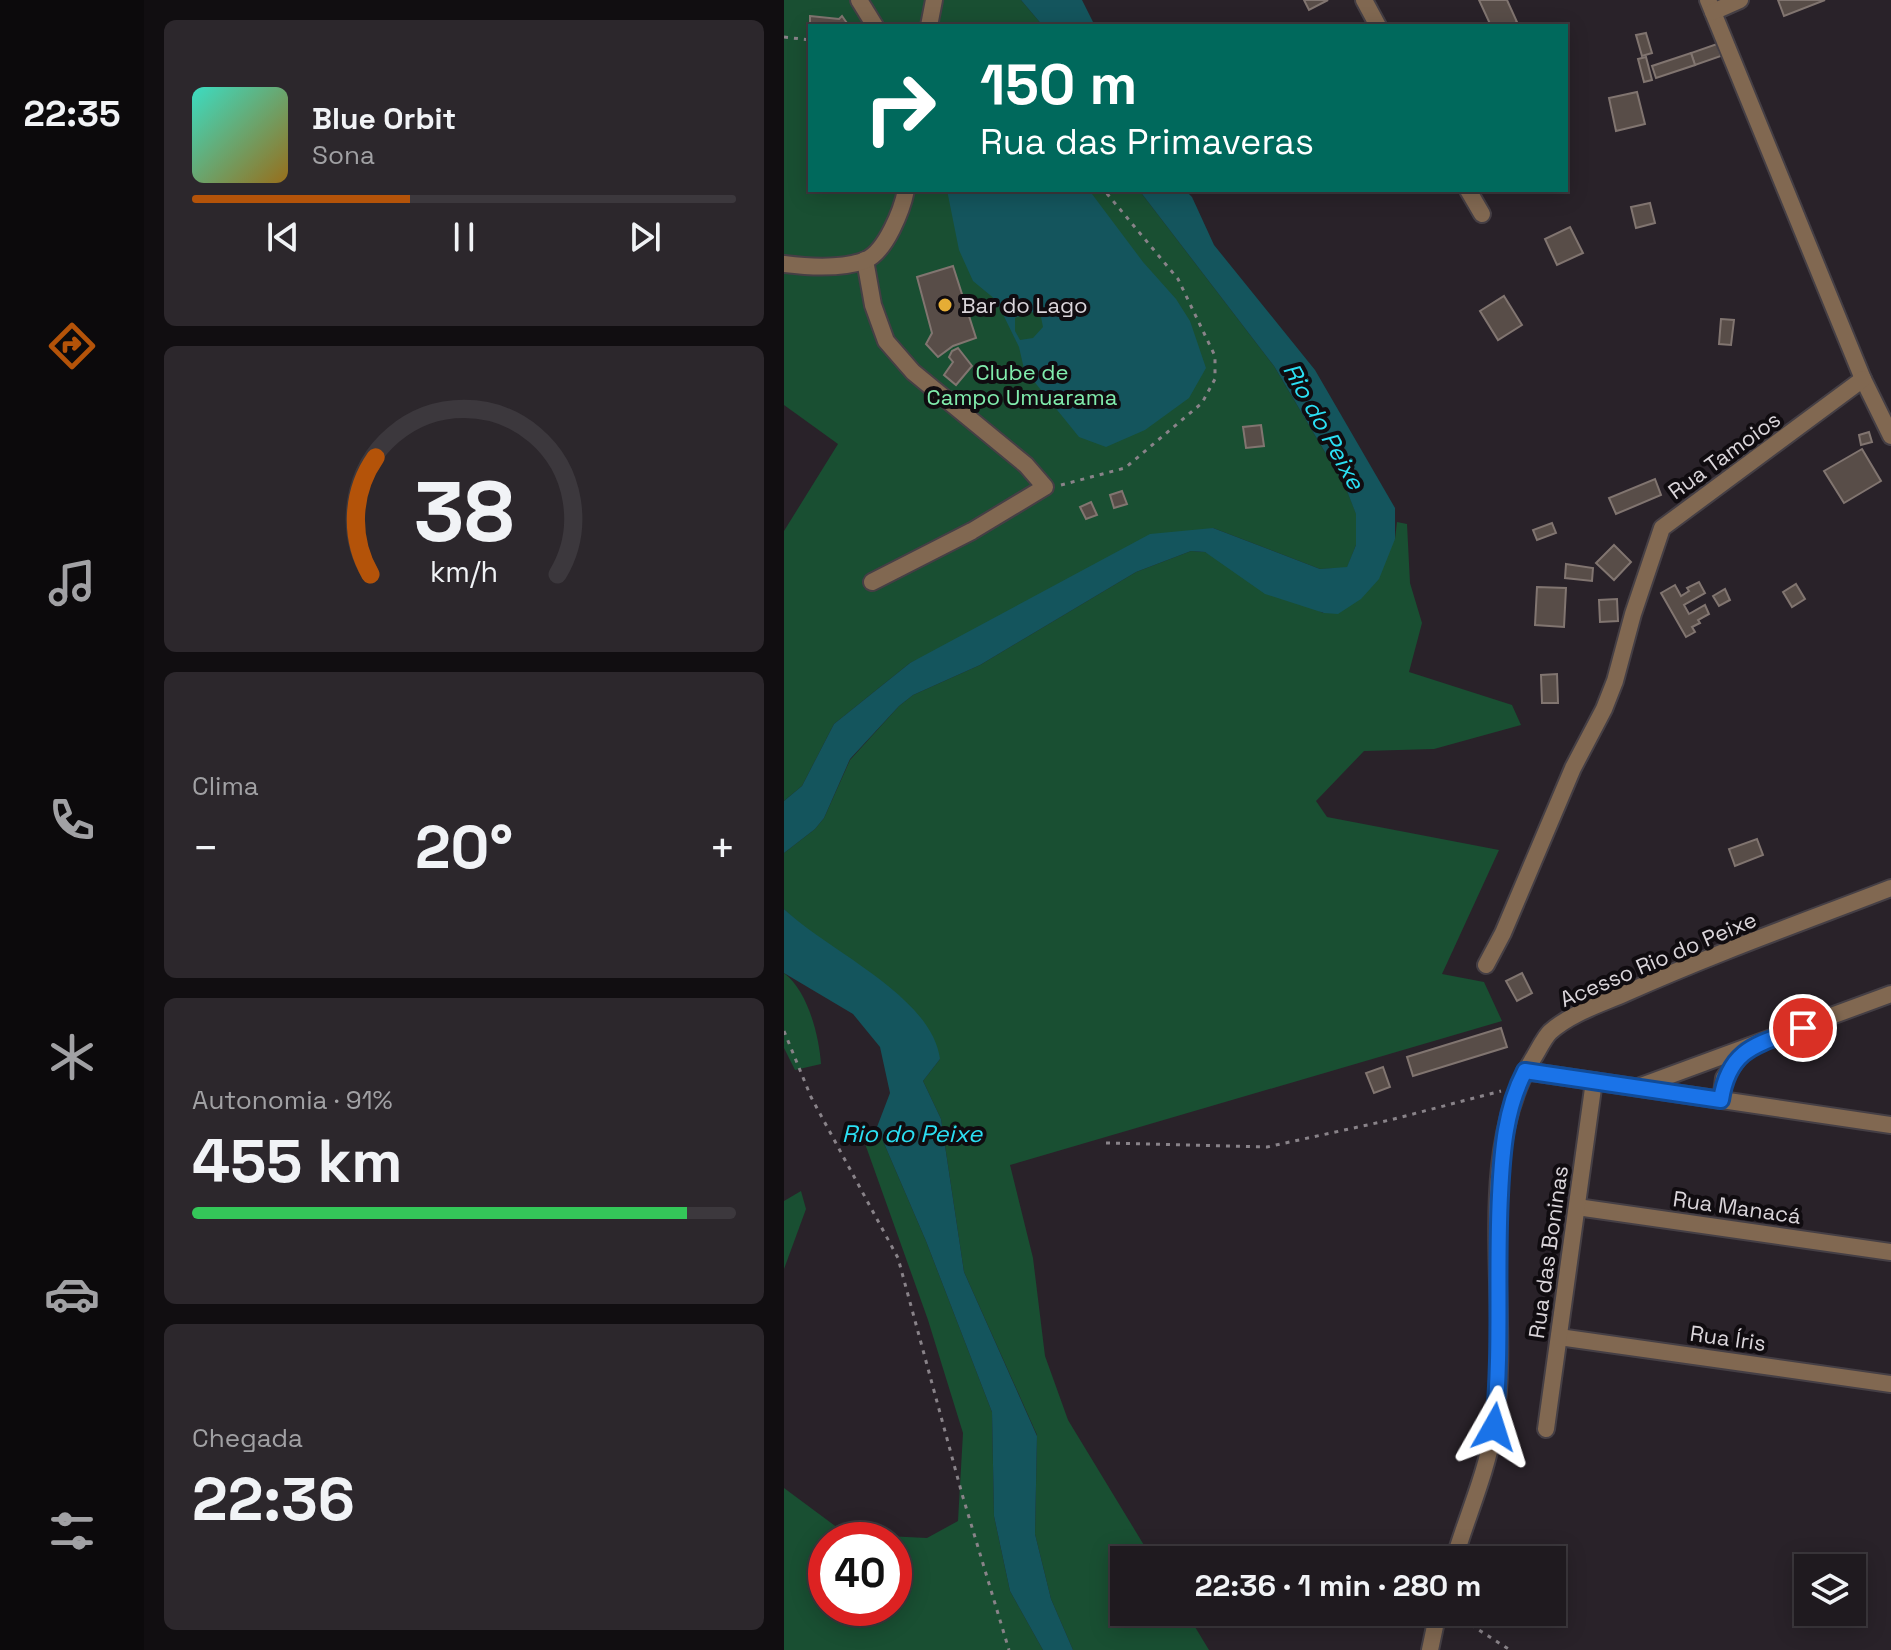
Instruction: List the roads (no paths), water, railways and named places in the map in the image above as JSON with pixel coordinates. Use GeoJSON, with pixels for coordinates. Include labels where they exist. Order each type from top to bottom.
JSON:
{"type":"FeatureCollection","features":[{"type":"Feature","properties":{"kind":"street"},"geometry":{"type":"LineString","coordinates":[[859,0],[874,24]]}},
{"type":"Feature","properties":{"kind":"street"},"geometry":{"type":"LineString","coordinates":[[929,24],[934,0]]}},
{"type":"Feature","properties":{"kind":"street"},"geometry":{"type":"LineString","coordinates":[[1364,0],[1377,24]]}},
{"type":"Feature","properties":{"kind":"street"},"geometry":{"type":"LineString","coordinates":[[1740,0],[1711,6],[1863,379],[1891,436]]}},
{"type":"Feature","properties":{"kind":"street"},"geometry":{"type":"LineString","coordinates":[[784,264],[825,266],[865,260],[874,254],[895,225],[905,192]]}},
{"type":"Feature","properties":{"kind":"street"},"geometry":{"type":"LineString","coordinates":[[1469,192],[1482,214]]}},
{"type":"Feature","properties":{"kind":"street"},"geometry":{"type":"LineString","coordinates":[[865,260],[873,305],[886,341],[913,372],[1026,465],[1045,487],[972,531],[872,582]]}},
{"type":"Feature","properties":{"kind":"street","name":"Rua Tamoios"},"geometry":{"type":"LineString","coordinates":[[1486,965],[1503,933],[1573,768],[1610,695],[1662,528],[1863,379]]}},
{"type":"Feature","properties":{"kind":"street","name":"Acesso Rio do Peixe"},"geometry":{"type":"LineString","coordinates":[[1459,1546],[1482,1478],[1494,1427],[1498,1389],[1502,1151],[1517,1087],[1549,1033],[1592,1008],[1648,983],[1891,888]]}},
{"type":"Feature","properties":{"kind":"street"},"geometry":{"type":"LineString","coordinates":[[1638,1087],[1891,994]]}},
{"type":"Feature","properties":{"kind":"street"},"geometry":{"type":"LineString","coordinates":[[1721,1100],[1724,1078],[1744,1050]]}},
{"type":"Feature","properties":{"kind":"street"},"geometry":{"type":"LineString","coordinates":[[1525,1071],[1891,1125]]}},
{"type":"Feature","properties":{"kind":"street","name":"Rua das Boninas"},"geometry":{"type":"LineString","coordinates":[[1546,1429],[1594,1081]]}},
{"type":"Feature","properties":{"kind":"street","name":"Rua Manacá"},"geometry":{"type":"LineString","coordinates":[[1577,1207],[1891,1252]]}},
{"type":"Feature","properties":{"kind":"street","name":"Rua Íris"},"geometry":{"type":"LineString","coordinates":[[1559,1337],[1891,1384]]}},
{"type":"Feature","properties":{"kind":"street"},"geometry":{"type":"LineString","coordinates":[[1430,1650],[1435,1626]]}},
{"type":"Feature","properties":{"kind":"water"},"geometry":{"type":"Polygon","coordinates":[[[1021,0],[1082,0],[1094,24],[1041,24],[1021,0]]]}},
{"type":"Feature","properties":{"kind":"water"},"geometry":{"type":"Polygon","coordinates":[[[947,192],[1090,192],[1143,262],[1176,299],[1190,321],[1206,368],[1189,398],[1145,430],[1106,447],[1079,437],[1024,369],[1019,347],[996,300],[973,281],[959,250],[947,192]],[[1030,311],[1015,318],[1015,331],[1020,340],[1033,338],[1043,327],[1041,317],[1030,311]]]}},
{"type":"Feature","properties":{"kind":"water","name":"Rio do Peixe"},"geometry":{"type":"Polygon","coordinates":[[[1141,192],[1187,192],[1192,197],[1214,245],[1315,370],[1395,508],[1395,539],[1379,579],[1361,599],[1338,614],[1324,613],[1265,594],[1205,552],[1191,551],[1136,572],[980,665],[913,695],[899,706],[850,759],[824,818],[784,853],[784,801],[802,786],[834,724],[910,663],[1150,534],[1213,528],[1320,569],[1347,567],[1356,545],[1356,514],[1345,486],[1274,366],[1141,192]]]}},
{"type":"Feature","properties":{"kind":"water","name":"Rio do Peixe"},"geometry":{"type":"Polygon","coordinates":[[[784,909],[899,995],[933,1036],[940,1059],[923,1081],[941,1119],[964,1272],[1037,1436],[1035,1534],[1051,1599],[1073,1650],[1043,1650],[1010,1591],[994,1516],[992,1412],[926,1241],[877,1127],[890,1093],[880,1047],[853,1014],[784,973],[784,909]]]}},
{"type":"Feature","properties":{"kind":"place","name":"Bar do Lago"},"geometry":{"type":"Point","coordinates":[945,305]}},
{"type":"Feature","properties":{"kind":"park label","name":"Clube de Campo Umuarama"},"geometry":{"type":"Point","coordinates":[1022,384]}}]}
